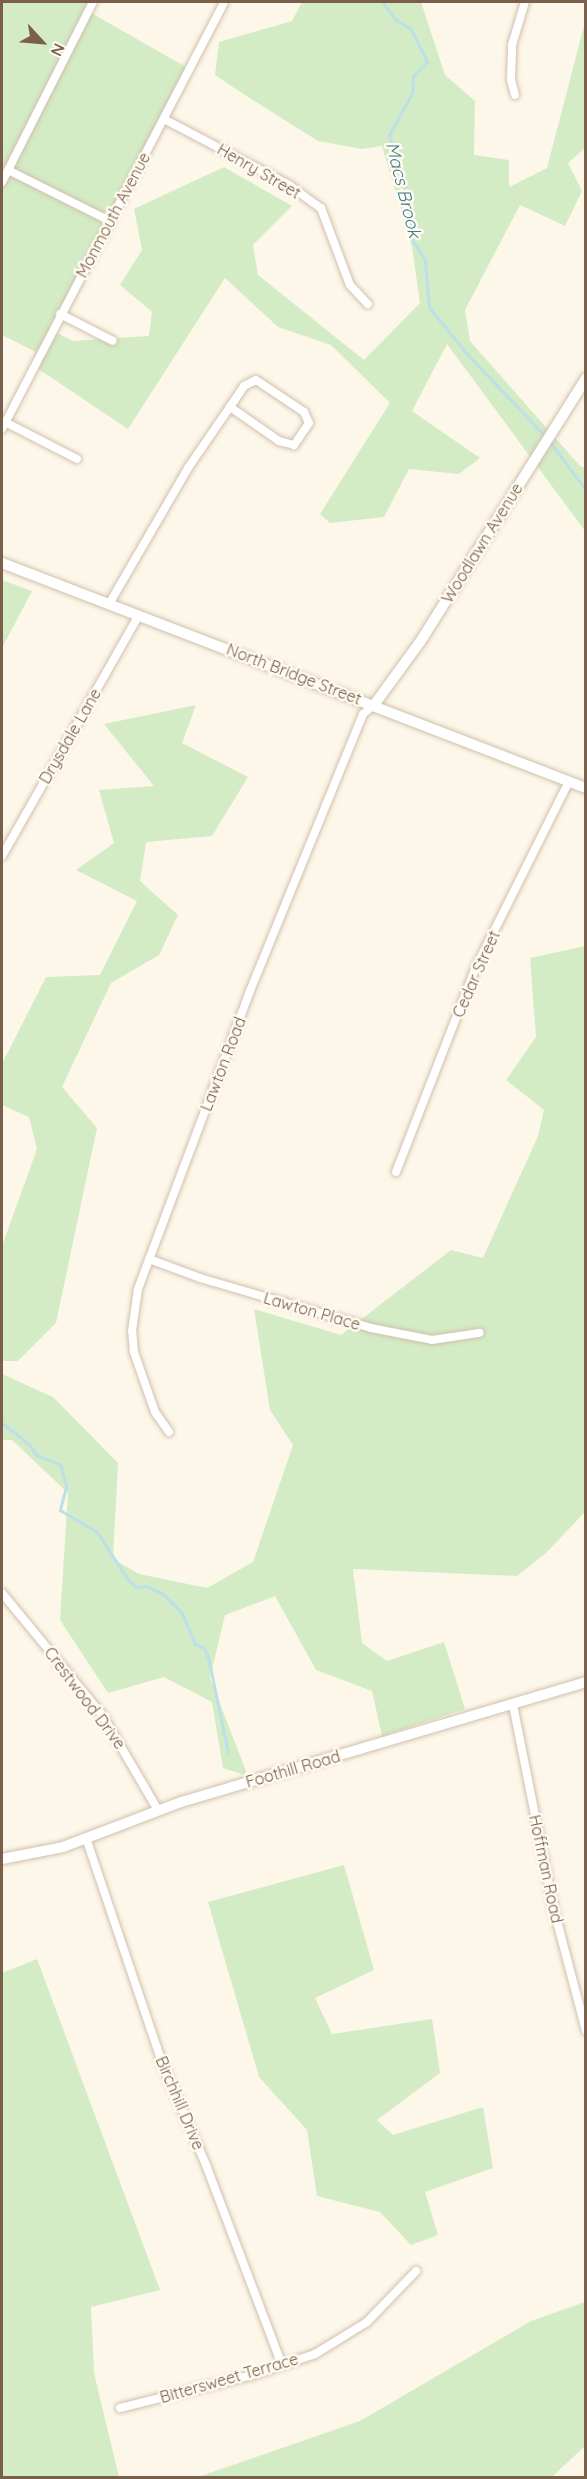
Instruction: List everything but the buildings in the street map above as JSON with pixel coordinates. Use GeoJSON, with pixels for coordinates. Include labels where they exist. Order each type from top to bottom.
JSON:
{"type":"FeatureCollection","features":[{"type":"Feature","properties":{"kind":"street"},"geometry":{"type":"LineString","coordinates":[[2,182],[93,2]]}},
{"type":"Feature","properties":{"kind":"street","name":"Monmouth Avenue"},"geometry":{"type":"LineString","coordinates":[[3,426],[224,2]]}},
{"type":"Feature","properties":{"kind":"street"},"geometry":{"type":"LineString","coordinates":[[515,95],[511,80],[512,45],[525,2]]}},
{"type":"Feature","properties":{"kind":"street","name":"Henry Street"},"geometry":{"type":"LineString","coordinates":[[164,119],[289,185],[321,208],[350,285],[368,304]]}},
{"type":"Feature","properties":{"kind":"street"},"geometry":{"type":"LineString","coordinates":[[8,170],[110,221]]}},
{"type":"Feature","properties":{"kind":"street"},"geometry":{"type":"LineString","coordinates":[[60,314],[113,341]]}},
{"type":"Feature","properties":{"kind":"street","name":"Woodlawn Avenue"},"geometry":{"type":"LineString","coordinates":[[374,705],[420,642],[585,378]]}},
{"type":"Feature","properties":{"kind":"street"},"geometry":{"type":"LineString","coordinates":[[109,604],[188,468],[244,386],[256,380],[299,407],[309,423],[300,440],[288,445],[230,407]]}},
{"type":"Feature","properties":{"kind":"street"},"geometry":{"type":"LineString","coordinates":[[3,426],[77,459]]}},
{"type":"Feature","properties":{"kind":"street","name":"North Bridge Street"},"geometry":{"type":"LineString","coordinates":[[2,563],[585,788]]}},
{"type":"Feature","properties":{"kind":"street","name":"Drysdale Lane"},"geometry":{"type":"LineString","coordinates":[[2,856],[139,615]]}},
{"type":"Feature","properties":{"kind":"street","name":"Lawton Road"},"geometry":{"type":"LineString","coordinates":[[169,1431],[155,1412],[134,1352],[134,1310],[149,1259],[250,991],[363,714],[374,705]]}},
{"type":"Feature","properties":{"kind":"street","name":"Cedar Street"},"geometry":{"type":"LineString","coordinates":[[396,1172],[476,967],[568,781]]}},
{"type":"Feature","properties":{"kind":"street","name":"Lawton Place"},"geometry":{"type":"LineString","coordinates":[[149,1259],[200,1278],[371,1329],[432,1340],[479,1333]]}},
{"type":"Feature","properties":{"kind":"street","name":"Crestwood Drive"},"geometry":{"type":"LineString","coordinates":[[2,1593],[103,1716],[158,1810]]}},
{"type":"Feature","properties":{"kind":"street","name":"Foothill Road"},"geometry":{"type":"LineString","coordinates":[[2,1859],[39,1853],[86,1838],[158,1810],[585,1682]]}},
{"type":"Feature","properties":{"kind":"street","name":"Hoffman Road"},"geometry":{"type":"LineString","coordinates":[[513,1705],[553,1906],[585,2031]]}},
{"type":"Feature","properties":{"kind":"street","name":"Birchhill Drive"},"geometry":{"type":"LineString","coordinates":[[86,1838],[162,2065],[206,2165],[282,2365]]}},
{"type":"Feature","properties":{"kind":"street","name":"Bittersweet Terrace"},"geometry":{"type":"LineString","coordinates":[[120,2408],[315,2354],[367,2322],[416,2271]]}},
{"type":"Feature","properties":{"kind":"green space"},"geometry":{"type":"Polygon","coordinates":[[[2,2],[90,2],[86,10],[186,67],[49,329],[73,341],[149,336],[152,312],[120,285],[142,250],[134,209],[224,167],[292,206],[253,245],[258,275],[364,360],[420,303],[412,247],[382,146],[362,149],[318,141],[248,97],[215,75],[219,42],[292,21],[302,2],[421,2],[445,75],[475,101],[474,155],[509,160],[509,187],[547,168],[585,22],[585,148],[568,163],[582,191],[565,226],[520,205],[465,310],[470,341],[581,467],[585,467],[585,531],[447,344],[412,411],[480,458],[459,474],[409,469],[384,517],[330,523],[320,514],[390,403],[331,345],[278,327],[225,278],[128,429],[31,364],[36,352],[2,335],[2,2]]]}},
{"type":"Feature","properties":{"kind":"green space"},"geometry":{"type":"Polygon","coordinates":[[[2,580],[32,591],[2,648],[2,580]]]}},
{"type":"Feature","properties":{"kind":"green space"},"geometry":{"type":"Polygon","coordinates":[[[196,705],[182,743],[248,777],[212,836],[146,842],[140,881],[178,915],[159,955],[111,983],[62,1087],[97,1128],[56,1323],[18,1361],[2,1361],[2,1246],[37,1149],[29,1117],[2,1105],[2,1064],[46,977],[100,975],[137,901],[76,870],[114,843],[99,790],[154,786],[104,724],[196,705]]]}},
{"type":"Feature","properties":{"kind":"green space"},"geometry":{"type":"Polygon","coordinates":[[[585,946],[585,1512],[546,1553],[517,1576],[353,1569],[362,1643],[387,1661],[444,1642],[465,1709],[382,1736],[372,1691],[316,1670],[275,1596],[225,1615],[210,1678],[248,1776],[223,1768],[212,1702],[164,1677],[108,1693],[60,1620],[68,1493],[12,1440],[2,1440],[2,1374],[53,1397],[118,1463],[113,1559],[139,1574],[207,1588],[253,1562],[293,1445],[270,1410],[254,1309],[341,1335],[451,1250],[483,1258],[538,1136],[544,1110],[506,1080],[536,1037],[530,958],[585,946]]]}},
{"type":"Feature","properties":{"kind":"green space"},"geometry":{"type":"Polygon","coordinates":[[[344,1865],[374,1970],[315,1998],[332,2034],[432,2019],[440,2073],[377,2120],[393,2135],[483,2107],[493,2168],[425,2192],[438,2235],[411,2245],[380,2212],[317,2196],[307,2130],[259,2077],[208,1902],[344,1865]]]}},
{"type":"Feature","properties":{"kind":"green space"},"geometry":{"type":"Polygon","coordinates":[[[37,1959],[160,2290],[91,2307],[94,2373],[119,2477],[2,2477],[2,1973],[37,1959]]]}},
{"type":"Feature","properties":{"kind":"green space"},"geometry":{"type":"Polygon","coordinates":[[[585,2302],[585,2446],[552,2477],[198,2477],[360,2421],[531,2321],[585,2302]]]}},
{"type":"Feature","properties":{"kind":"waterway","name":"Macs Brook"},"geometry":{"type":"LineString","coordinates":[[382,2],[396,20],[410,28],[427,62],[413,76],[412,93],[389,135],[409,198],[410,236],[425,260],[429,307],[468,355],[542,433]]}},
{"type":"Feature","properties":{"kind":"waterway","name":"Macs Brook"},"geometry":{"type":"LineString","coordinates":[[552,445],[586,490]]}},
{"type":"Feature","properties":{"kind":"waterway"},"geometry":{"type":"LineString","coordinates":[[2,1423],[29,1444],[36,1455],[60,1464],[66,1487],[60,1510],[97,1532],[126,1577],[136,1587],[146,1586],[163,1594],[182,1613],[195,1644],[204,1648],[208,1657],[228,1753]]}}]}
